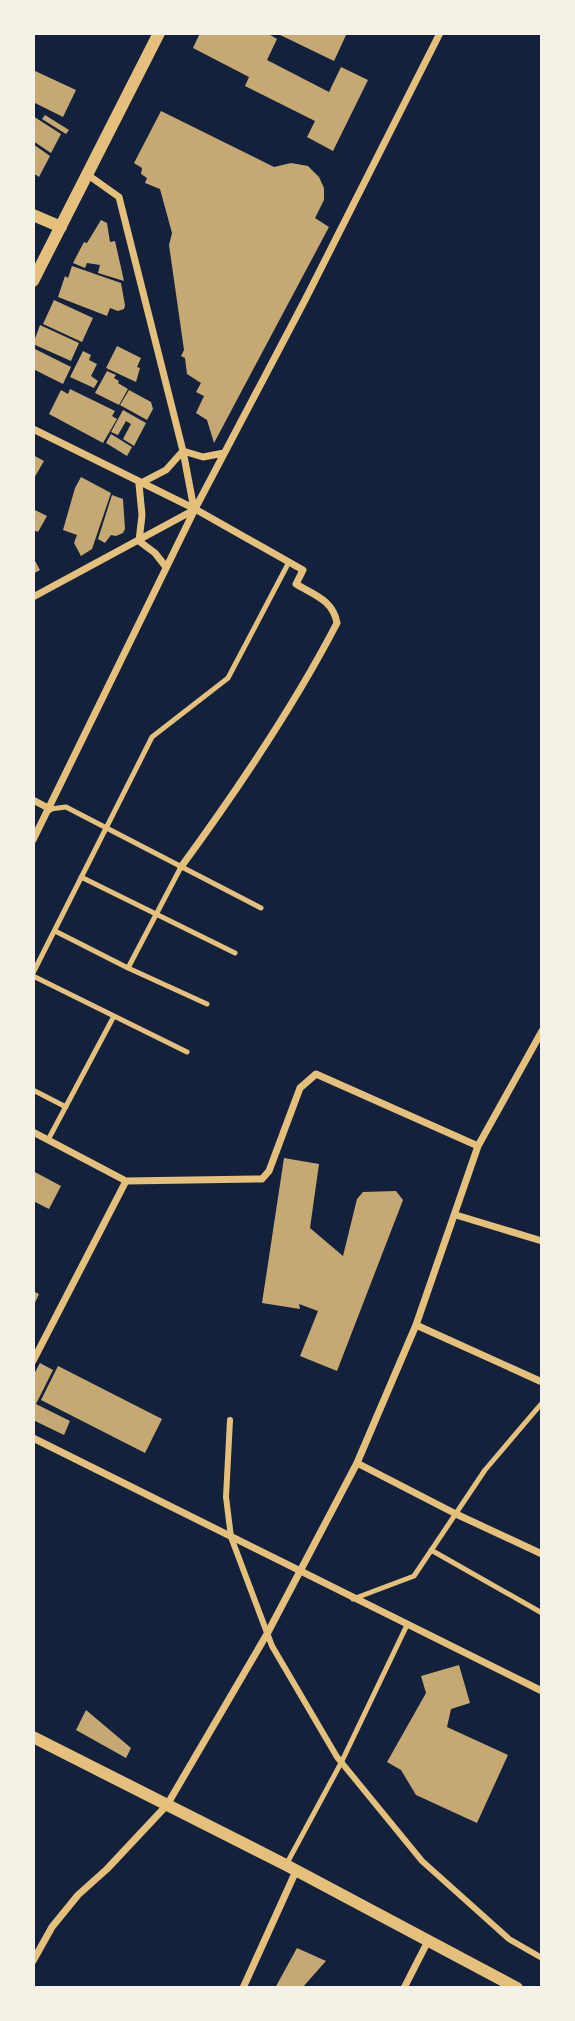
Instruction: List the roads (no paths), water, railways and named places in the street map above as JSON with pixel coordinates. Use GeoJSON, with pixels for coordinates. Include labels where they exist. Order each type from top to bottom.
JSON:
{"type":"FeatureCollection","features":[{"type":"Feature","properties":{"kind":"street"},"geometry":{"type":"LineString","coordinates":[[33,281],[159,33]]}},
{"type":"Feature","properties":{"kind":"street"},"geometry":{"type":"LineString","coordinates":[[33,841],[166,566],[440,33]]}},
{"type":"Feature","properties":{"kind":"street"},"geometry":{"type":"LineString","coordinates":[[88,175],[119,197],[195,509]]}},
{"type":"Feature","properties":{"kind":"street"},"geometry":{"type":"LineString","coordinates":[[33,215],[61,227]]}},
{"type":"Feature","properties":{"kind":"street"},"geometry":{"type":"LineString","coordinates":[[33,429],[139,484],[195,509],[303,570],[296,584],[324,600],[335,611],[337,623],[297,697],[272,731],[220,814],[181,867]]}},
{"type":"Feature","properties":{"kind":"street"},"geometry":{"type":"LineString","coordinates":[[183,451],[203,457],[224,453]]}},
{"type":"Feature","properties":{"kind":"street"},"geometry":{"type":"LineString","coordinates":[[139,484],[166,470],[183,451]]}},
{"type":"Feature","properties":{"kind":"street"},"geometry":{"type":"LineString","coordinates":[[139,484],[142,515],[139,541]]}},
{"type":"Feature","properties":{"kind":"street"},"geometry":{"type":"LineString","coordinates":[[33,597],[195,509]]}},
{"type":"Feature","properties":{"kind":"street"},"geometry":{"type":"LineString","coordinates":[[139,541],[166,566]]}},
{"type":"Feature","properties":{"kind":"street"},"geometry":{"type":"LineString","coordinates":[[33,800],[50,808]]}},
{"type":"Feature","properties":{"kind":"street"},"geometry":{"type":"LineString","coordinates":[[33,1961],[52,1927],[78,1895],[107,1869],[167,1805],[267,1634],[357,1462],[416,1325],[478,1146],[542,1031]]}},
{"type":"Feature","properties":{"kind":"street"},"geometry":{"type":"LineString","coordinates":[[33,1132],[126,1181],[262,1179],[269,1171],[300,1088],[316,1074],[478,1146]]}},
{"type":"Feature","properties":{"kind":"street"},"geometry":{"type":"LineString","coordinates":[[33,1361],[126,1181]]}},
{"type":"Feature","properties":{"kind":"street"},"geometry":{"type":"LineString","coordinates":[[456,1215],[542,1241]]}},
{"type":"Feature","properties":{"kind":"street"},"geometry":{"type":"LineString","coordinates":[[416,1325],[542,1382]]}},
{"type":"Feature","properties":{"kind":"street"},"geometry":{"type":"LineString","coordinates":[[230,1420],[226,1497],[231,1537],[272,1646],[341,1763],[422,1861],[509,1939],[542,1958]]}},
{"type":"Feature","properties":{"kind":"street"},"geometry":{"type":"LineString","coordinates":[[33,1438],[542,1691]]}},
{"type":"Feature","properties":{"kind":"street"},"geometry":{"type":"LineString","coordinates":[[357,1462],[542,1555]]}},
{"type":"Feature","properties":{"kind":"street"},"geometry":{"type":"LineString","coordinates":[[33,1737],[291,1868],[517,1988]]}},
{"type":"Feature","properties":{"kind":"street"},"geometry":{"type":"LineString","coordinates":[[243,1988],[291,1868]]}},
{"type":"Feature","properties":{"kind":"street"},"geometry":{"type":"LineString","coordinates":[[404,1988],[428,1941]]}},
{"type":"Feature","properties":{"kind":"lane"},"geometry":{"type":"LineString","coordinates":[[187,1052],[33,974],[152,737],[228,678],[289,562]]}},
{"type":"Feature","properties":{"kind":"lane"},"geometry":{"type":"LineString","coordinates":[[50,808],[66,807],[261,908]]}},
{"type":"Feature","properties":{"kind":"lane"},"geometry":{"type":"LineString","coordinates":[[128,968],[181,867]]}},
{"type":"Feature","properties":{"kind":"lane"},"geometry":{"type":"LineString","coordinates":[[82,877],[235,953]]}},
{"type":"Feature","properties":{"kind":"lane"},"geometry":{"type":"LineString","coordinates":[[55,930],[128,968],[207,1004]]}},
{"type":"Feature","properties":{"kind":"lane"},"geometry":{"type":"LineString","coordinates":[[48,1140],[114,1016]]}},
{"type":"Feature","properties":{"kind":"lane"},"geometry":{"type":"LineString","coordinates":[[33,1090],[66,1107]]}},
{"type":"Feature","properties":{"kind":"lane"},"geometry":{"type":"LineString","coordinates":[[353,1599],[414,1576],[485,1470],[542,1403]]}},
{"type":"Feature","properties":{"kind":"lane"},"geometry":{"type":"LineString","coordinates":[[431,1550],[542,1613]]}},
{"type":"Feature","properties":{"kind":"lane"},"geometry":{"type":"LineString","coordinates":[[291,1868],[407,1625]]}}]}
